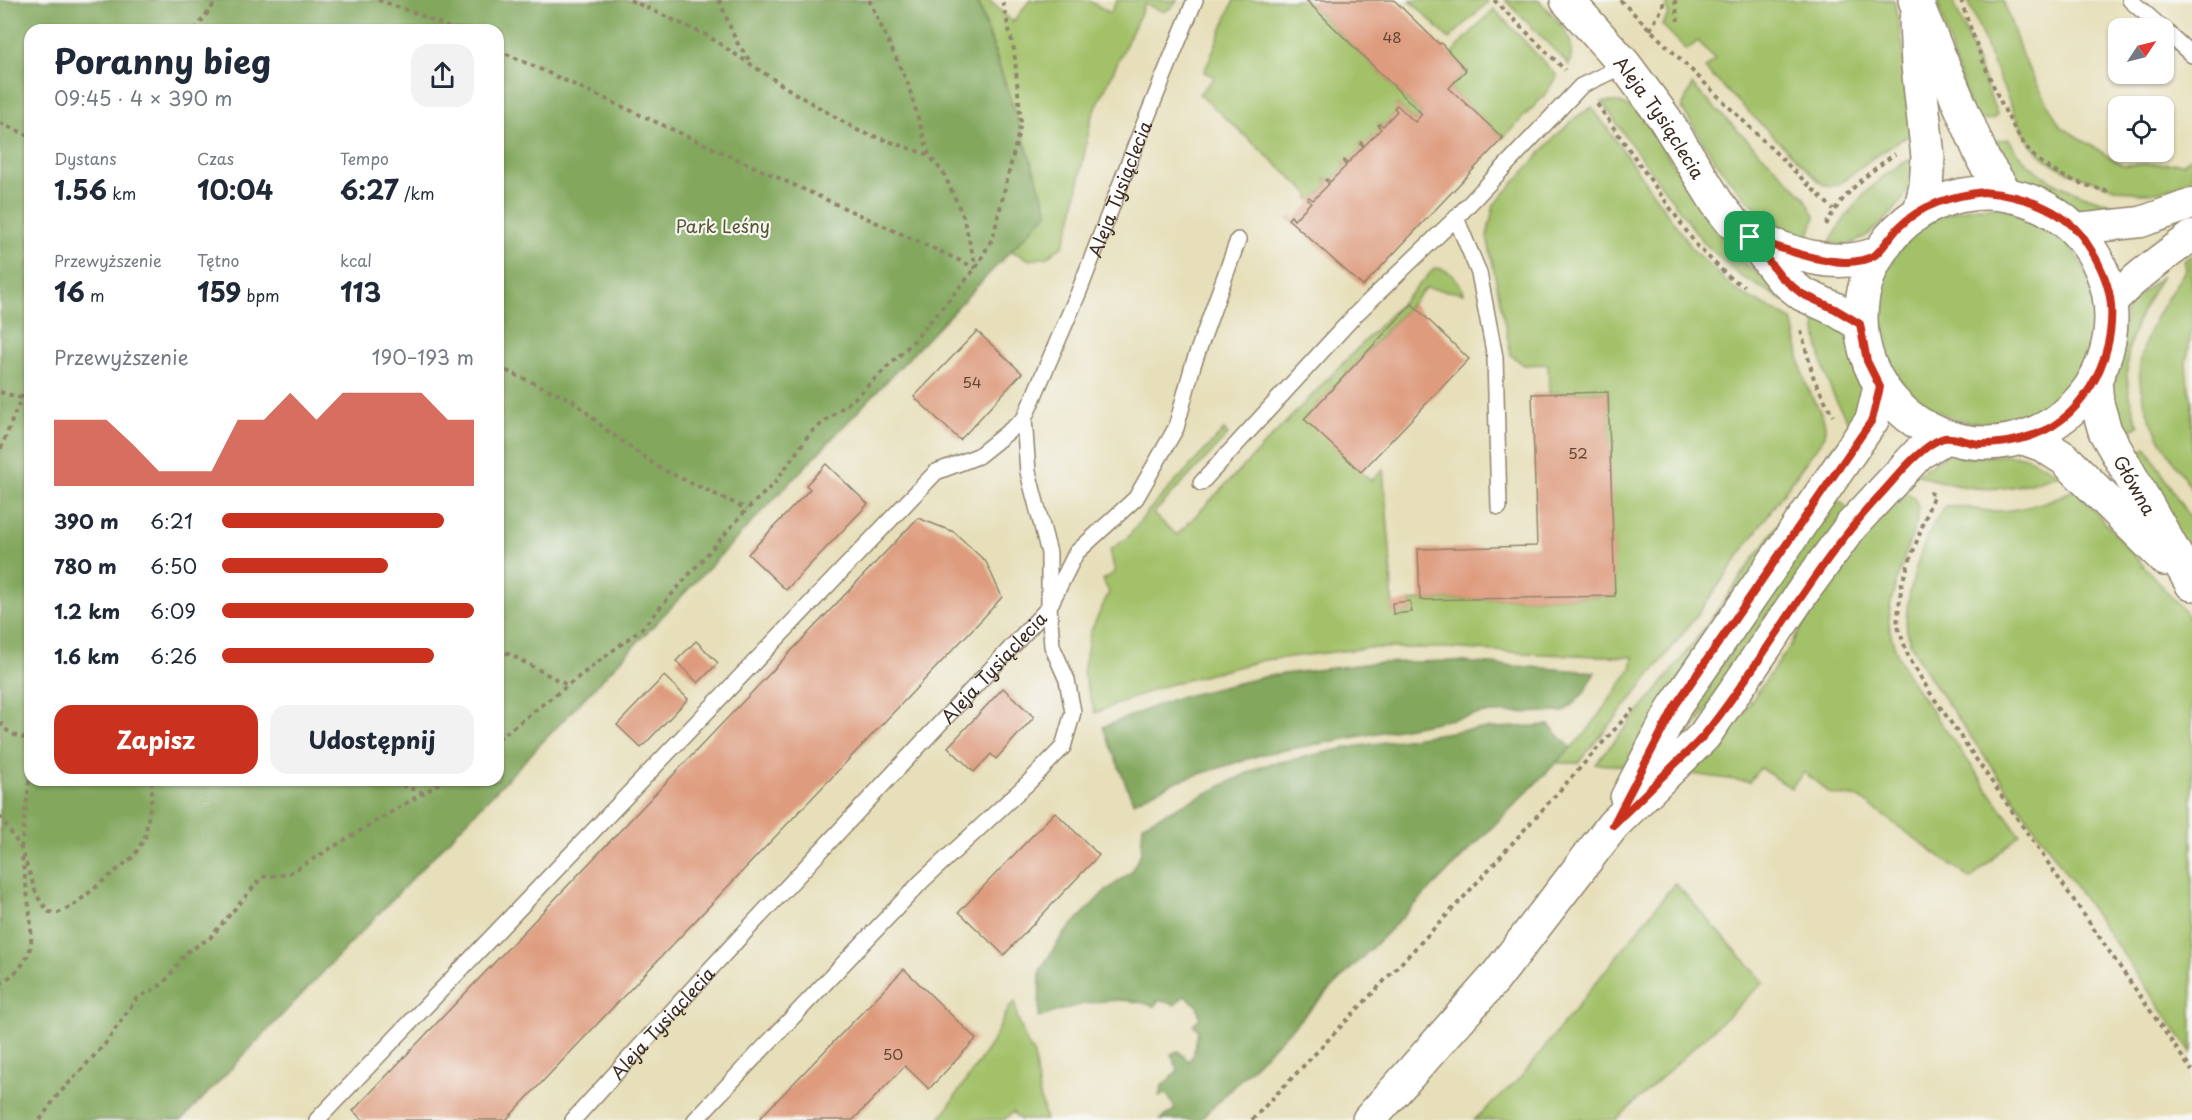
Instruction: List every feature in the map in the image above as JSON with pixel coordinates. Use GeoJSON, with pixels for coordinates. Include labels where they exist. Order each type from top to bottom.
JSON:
{"type":"FeatureCollection","features":[{"type":"Feature","properties":{"kind":"main road","name":"Aleja Tysiąclecia"},"geometry":{"type":"LineString","coordinates":[[1567,0],[1625,65],[1665,119],[1717,204],[1732,222],[1750,237],[1781,277],[1802,294],[1835,309],[1860,324]]}},
{"type":"Feature","properties":{"kind":"main road"},"geometry":{"type":"LineString","coordinates":[[1915,0],[1984,161],[2006,194]]}},
{"type":"Feature","properties":{"kind":"main road"},"geometry":{"type":"LineString","coordinates":[[1915,0],[1918,66],[1928,157],[1926,186],[1920,211]]}},
{"type":"Feature","properties":{"kind":"main road"},"geometry":{"type":"LineString","coordinates":[[1983,192],[2006,194],[2033,202],[2057,215],[2077,229],[2094,254],[2105,278],[2111,303],[2111,330],[2108,347],[2096,380],[2082,399],[2066,416],[2046,429],[2024,438],[1981,444],[1944,438],[1918,423],[1880,387],[1867,361],[1860,324],[1863,291],[1876,254],[1902,224],[1920,211],[1940,201],[1961,195],[1983,192]]}},
{"type":"Feature","properties":{"kind":"main road","name":"Aleja Tysiąclecia"},"geometry":{"type":"LineString","coordinates":[[1750,237],[1794,254],[1814,258],[1845,262],[1862,260],[1876,254]]}},
{"type":"Feature","properties":{"kind":"main road","name":"Główna"},"geometry":{"type":"LineString","coordinates":[[2096,380],[2097,404],[2104,431],[2192,585]]}},
{"type":"Feature","properties":{"kind":"main road"},"geometry":{"type":"LineString","coordinates":[[1613,825],[1675,706],[1872,420],[1880,387]]}},
{"type":"Feature","properties":{"kind":"main road"},"geometry":{"type":"LineString","coordinates":[[1369,1120],[1495,978],[1613,825],[1704,736],[1804,590],[1851,526],[1919,453],[1944,438]]}},
{"type":"Feature","properties":{"kind":"main road","name":"Główna"},"geometry":{"type":"LineString","coordinates":[[2024,438],[2065,459],[2192,585]]}},
{"type":"Feature","properties":{"kind":"street"},"geometry":{"type":"LineString","coordinates":[[2077,229],[2095,229],[2141,222],[2192,204]]}},
{"type":"Feature","properties":{"kind":"street"},"geometry":{"type":"LineString","coordinates":[[2111,303],[2151,267],[2192,236]]}},
{"type":"Feature","properties":{"kind":"lane","name":"Aleja Tysiąclecia"},"geometry":{"type":"LineString","coordinates":[[573,1120],[714,965],[1048,607],[1049,553],[1028,472],[1024,419],[1078,294],[1195,0]]}},
{"type":"Feature","properties":{"kind":"lane"},"geometry":{"type":"LineString","coordinates":[[2130,0],[2150,18]]}},
{"type":"Feature","properties":{"kind":"lane"},"geometry":{"type":"LineString","coordinates":[[2174,39],[2192,55]]}},
{"type":"Feature","properties":{"kind":"lane"},"geometry":{"type":"LineString","coordinates":[[1201,483],[1357,313],[1456,218],[1581,86],[1625,65]]}},
{"type":"Feature","properties":{"kind":"lane"},"geometry":{"type":"LineString","coordinates":[[1456,218],[1479,273],[1495,357],[1499,507]]}},
{"type":"Feature","properties":{"kind":"lane"},"geometry":{"type":"LineString","coordinates":[[695,1120],[922,881],[1028,783],[1063,747],[1073,712],[1067,680],[1052,646],[1048,607],[1076,553],[1136,498],[1176,428],[1193,365],[1238,240]]}},
{"type":"Feature","properties":{"kind":"lane"},"geometry":{"type":"LineString","coordinates":[[317,1120],[936,472],[978,456],[1024,419]]}},
{"type":"Feature","properties":{"kind":"path"},"geometry":{"type":"LineString","coordinates":[[199,24],[217,0]]}},
{"type":"Feature","properties":{"kind":"path"},"geometry":{"type":"LineString","coordinates":[[378,0],[440,24]]}},
{"type":"Feature","properties":{"kind":"path"},"geometry":{"type":"LineString","coordinates":[[630,0],[706,35],[796,94],[859,131],[929,155]]}},
{"type":"Feature","properties":{"kind":"path"},"geometry":{"type":"LineString","coordinates":[[719,0],[736,41],[753,64]]}},
{"type":"Feature","properties":{"kind":"path"},"geometry":{"type":"LineString","coordinates":[[869,0],[908,84],[929,155],[944,174],[963,216],[976,268]]}},
{"type":"Feature","properties":{"kind":"path"},"geometry":{"type":"LineString","coordinates":[[504,734],[642,628],[747,509],[774,484],[810,434],[856,397],[911,344],[976,268],[993,237],[1021,123],[1014,50],[1002,0]]}},
{"type":"Feature","properties":{"kind":"path"},"geometry":{"type":"LineString","coordinates":[[1494,0],[1597,104],[1697,246],[1730,278],[1750,290]]}},
{"type":"Feature","properties":{"kind":"path"},"geometry":{"type":"LineString","coordinates":[[1620,0],[1833,210],[1875,168],[1898,152]]}},
{"type":"Feature","properties":{"kind":"path"},"geometry":{"type":"LineString","coordinates":[[1650,30],[1662,7],[1663,0]]}},
{"type":"Feature","properties":{"kind":"path"},"geometry":{"type":"LineString","coordinates":[[1675,0],[1678,21]]}},
{"type":"Feature","properties":{"kind":"path"},"geometry":{"type":"LineString","coordinates":[[1961,0],[2011,124],[2037,160],[2079,184],[2116,194]]}},
{"type":"Feature","properties":{"kind":"path"},"geometry":{"type":"LineString","coordinates":[[504,53],[976,268]]}},
{"type":"Feature","properties":{"kind":"path"},"geometry":{"type":"LineString","coordinates":[[0,123],[24,133]]}},
{"type":"Feature","properties":{"kind":"path"},"geometry":{"type":"LineString","coordinates":[[1802,337],[1814,379],[1834,420]]}},
{"type":"Feature","properties":{"kind":"path"},"geometry":{"type":"LineString","coordinates":[[504,370],[572,400],[609,432],[661,469],[747,509]]}},
{"type":"Feature","properties":{"kind":"path"},"geometry":{"type":"LineString","coordinates":[[0,451],[24,391]]}},
{"type":"Feature","properties":{"kind":"path"},"geometry":{"type":"LineString","coordinates":[[0,392],[24,400]]}},
{"type":"Feature","properties":{"kind":"path"},"geometry":{"type":"LineString","coordinates":[[1934,494],[1902,582],[1897,624],[1909,658],[1929,691],[2192,1071]]}},
{"type":"Feature","properties":{"kind":"path"},"geometry":{"type":"LineString","coordinates":[[504,651],[567,685]]}},
{"type":"Feature","properties":{"kind":"path"},"geometry":{"type":"LineString","coordinates":[[1252,1120],[1463,898],[1637,705]]}},
{"type":"Feature","properties":{"kind":"path"},"geometry":{"type":"LineString","coordinates":[[0,722],[4,729],[24,739]]}},
{"type":"Feature","properties":{"kind":"path"},"geometry":{"type":"LineString","coordinates":[[0,984],[18,971],[30,951],[31,933],[21,848],[29,786]]}},
{"type":"Feature","properties":{"kind":"path"},"geometry":{"type":"LineString","coordinates":[[0,816],[21,848],[37,896],[49,912],[58,913],[74,905],[134,856],[145,837],[152,786]]}},
{"type":"Feature","properties":{"kind":"path"},"geometry":{"type":"LineString","coordinates":[[403,786],[424,793]]}},
{"type":"Feature","properties":{"kind":"path"},"geometry":{"type":"LineString","coordinates":[[40,1120],[56,1097],[105,1044],[136,999],[163,984],[187,952],[210,938],[262,877],[288,874],[435,786]]}},
{"type":"Feature","properties":{"kind":"green space","name":"Park Leśny"},"geometry":{"type":"Polygon","coordinates":[[[0,0],[977,0],[1048,212],[504,782],[504,24],[24,24],[24,786],[501,786],[182,1120],[0,1120],[0,0]]]}},
{"type":"Feature","properties":{"kind":"green space"},"geometry":{"type":"Polygon","coordinates":[[[978,0],[989,0],[1013,22],[1030,0],[1088,0],[1110,13],[1117,0],[1177,0],[1164,12],[1145,4],[1091,119],[1072,218],[1064,244],[1047,257],[1030,260],[1011,251],[1048,212],[978,0]]]}},
{"type":"Feature","properties":{"kind":"green space"},"geometry":{"type":"Polygon","coordinates":[[[1234,0],[1306,0],[1422,114],[1415,122],[1397,105],[1395,108],[1397,111],[1383,126],[1378,125],[1381,129],[1364,146],[1360,144],[1363,147],[1347,164],[1344,161],[1346,166],[1330,182],[1325,180],[1329,184],[1313,200],[1199,94],[1215,77],[1204,72],[1234,0]]]}},
{"type":"Feature","properties":{"kind":"green space"},"geometry":{"type":"Polygon","coordinates":[[[1410,0],[1486,0],[1488,2],[1449,39],[1410,0]]]}},
{"type":"Feature","properties":{"kind":"green space"},"geometry":{"type":"Polygon","coordinates":[[[1505,0],[1538,0],[1558,21],[1569,37],[1572,55],[1569,65],[1505,0]]]}},
{"type":"Feature","properties":{"kind":"green space"},"geometry":{"type":"Polygon","coordinates":[[[1667,0],[1894,0],[1904,52],[1914,135],[1902,139],[1871,159],[1840,184],[1831,186],[1822,184],[1705,69],[1715,59],[1698,41],[1687,50],[1662,25],[1669,14],[1667,0]]]}},
{"type":"Feature","properties":{"kind":"green space"},"geometry":{"type":"Polygon","coordinates":[[[1937,0],[1953,0],[1997,114],[1994,119],[1975,121],[1953,57],[1937,0]]]}},
{"type":"Feature","properties":{"kind":"green space"},"geometry":{"type":"Polygon","coordinates":[[[1968,0],[2003,0],[2023,58],[2060,126],[2108,156],[2108,162],[2117,162],[2122,165],[2183,163],[2192,157],[2192,180],[2166,190],[2137,193],[2114,188],[2060,168],[2046,159],[2030,143],[2000,80],[1968,0]]]}},
{"type":"Feature","properties":{"kind":"green space"},"geometry":{"type":"Polygon","coordinates":[[[1494,9],[1557,76],[1543,97],[1503,138],[1449,88],[1466,70],[1452,56],[1457,47],[1494,9]]]}},
{"type":"Feature","properties":{"kind":"green space"},"geometry":{"type":"Polygon","coordinates":[[[1692,85],[1804,196],[1815,216],[1808,239],[1785,228],[1766,215],[1749,201],[1720,167],[1682,108],[1692,85]]]}},
{"type":"Feature","properties":{"kind":"green space"},"geometry":{"type":"Polygon","coordinates":[[[1602,102],[1618,102],[1636,110],[1650,127],[1707,219],[1742,261],[1792,299],[1790,304],[1740,276],[1703,242],[1602,102]]]}},
{"type":"Feature","properties":{"kind":"green space"},"geometry":{"type":"Polygon","coordinates":[[[1592,107],[1694,251],[1734,289],[1792,320],[1803,376],[1822,416],[1825,429],[1825,436],[1703,607],[1626,705],[1578,763],[1555,763],[1586,733],[1631,669],[1633,657],[1447,648],[1368,648],[1264,660],[1160,687],[1095,713],[1083,673],[1090,633],[1109,592],[1103,580],[1115,572],[1110,550],[1128,537],[1149,510],[1224,430],[1228,435],[1153,514],[1177,535],[1435,268],[1445,270],[1453,276],[1463,293],[1426,288],[1305,418],[1371,481],[1383,470],[1393,613],[1411,612],[1410,601],[1420,600],[1614,596],[1608,392],[1549,393],[1548,364],[1524,365],[1511,355],[1487,236],[1494,205],[1556,136],[1575,118],[1592,107]]]}},
{"type":"Feature","properties":{"kind":"green space"},"geometry":{"type":"Polygon","coordinates":[[[2009,139],[2031,167],[2060,186],[2127,209],[2093,217],[2035,186],[2009,176],[1982,142],[2009,139]]]}},
{"type":"Feature","properties":{"kind":"green space"},"geometry":{"type":"Polygon","coordinates":[[[1917,156],[1907,193],[1876,229],[1857,241],[1846,244],[1829,244],[1855,205],[1877,182],[1917,156]]]}},
{"type":"Feature","properties":{"kind":"green space"},"geometry":{"type":"Polygon","coordinates":[[[1986,207],[2007,209],[2037,220],[2062,239],[2081,264],[2092,294],[2094,315],[2092,336],[2081,366],[2062,391],[2037,410],[2007,421],[1986,423],[1965,421],[1935,410],[1910,391],[1891,366],[1880,336],[1878,315],[1880,294],[1891,264],[1910,239],[1935,220],[1965,209],[1986,207]]]}},
{"type":"Feature","properties":{"kind":"green space"},"geometry":{"type":"Polygon","coordinates":[[[2192,255],[2192,330],[2186,362],[2187,380],[2192,399],[2192,489],[2173,462],[2148,414],[2140,380],[2140,364],[2152,326],[2186,269],[2184,260],[2192,255]]]}},
{"type":"Feature","properties":{"kind":"green space"},"geometry":{"type":"Polygon","coordinates":[[[2162,276],[2141,313],[2129,348],[2128,385],[2139,426],[2115,439],[2110,377],[2121,344],[2125,314],[2134,299],[2162,276]]]}},
{"type":"Feature","properties":{"kind":"green space"},"geometry":{"type":"Polygon","coordinates":[[[1814,310],[1826,316],[1846,336],[1857,364],[1863,388],[1854,429],[1830,388],[1821,357],[1814,310]]]}},
{"type":"Feature","properties":{"kind":"green space"},"geometry":{"type":"Polygon","coordinates":[[[1835,445],[1631,766],[1595,764],[1695,641],[1835,445]]]}},
{"type":"Feature","properties":{"kind":"green space"},"geometry":{"type":"Polygon","coordinates":[[[2146,447],[2192,522],[2192,557],[2127,458],[2146,447]]]}},
{"type":"Feature","properties":{"kind":"green space"},"geometry":{"type":"Polygon","coordinates":[[[1949,453],[1967,457],[2021,456],[2060,474],[2022,485],[1988,489],[1954,485],[1916,474],[1949,453]]]}},
{"type":"Feature","properties":{"kind":"green space"},"geometry":{"type":"Polygon","coordinates":[[[2075,489],[2192,620],[2192,1053],[1929,677],[1908,637],[1906,619],[1908,603],[1917,566],[1930,530],[1946,507],[1958,506],[1993,511],[2013,510],[2056,498],[2075,489]]]}},
{"type":"Feature","properties":{"kind":"green space"},"geometry":{"type":"Polygon","coordinates":[[[1903,491],[1916,502],[1918,517],[1893,593],[1889,616],[1896,650],[1913,684],[2019,834],[1971,879],[1859,798],[1831,794],[1804,772],[1791,788],[1760,768],[1749,782],[1685,773],[1747,707],[1789,648],[1839,565],[1903,491]]]}},
{"type":"Feature","properties":{"kind":"green space"},"geometry":{"type":"Polygon","coordinates":[[[1834,498],[1851,510],[1682,745],[1674,742],[1685,720],[1834,498]]]}},
{"type":"Feature","properties":{"kind":"green space"},"geometry":{"type":"Polygon","coordinates":[[[1449,661],[1595,672],[1584,693],[1564,712],[1485,713],[1264,754],[1177,781],[1133,802],[1103,727],[1173,699],[1267,676],[1372,663],[1449,661]]]}},
{"type":"Feature","properties":{"kind":"green space"},"geometry":{"type":"Polygon","coordinates":[[[1549,725],[1571,748],[1200,1120],[1160,1120],[1175,1109],[1167,1094],[1159,1096],[1162,1086],[1178,1071],[1171,1054],[1178,1051],[1189,1061],[1194,1053],[1198,1030],[1193,1024],[1200,1018],[1197,1005],[1184,996],[1175,1005],[1159,1000],[1154,1006],[1140,1002],[1111,1000],[1067,1008],[1039,1018],[1040,970],[1062,936],[1103,893],[1131,872],[1141,852],[1143,824],[1262,766],[1347,748],[1463,730],[1549,725]]]}},
{"type":"Feature","properties":{"kind":"green space"},"geometry":{"type":"Polygon","coordinates":[[[1675,883],[1764,982],[1616,1120],[1474,1120],[1521,1077],[1675,883]]]}},
{"type":"Feature","properties":{"kind":"green space"},"geometry":{"type":"Polygon","coordinates":[[[1015,1002],[1017,1016],[1034,1055],[1039,1092],[1046,1120],[1020,1120],[1013,1112],[1004,1120],[939,1120],[991,1044],[1009,1008],[1015,1002]]]}},
{"type":"Feature","properties":{"kind":"building"},"geometry":{"type":"Polygon","coordinates":[[[1306,0],[1394,0],[1439,44],[1441,43],[1466,70],[1449,88],[1503,138],[1363,286],[1288,219],[1291,216],[1294,220],[1311,202],[1307,199],[1309,197],[1313,200],[1329,184],[1325,180],[1330,182],[1346,166],[1344,160],[1347,164],[1363,147],[1361,142],[1364,146],[1381,129],[1378,125],[1383,126],[1397,111],[1394,108],[1397,105],[1415,122],[1422,114],[1306,0]]]}},
{"type":"Feature","properties":{"kind":"building"},"geometry":{"type":"Polygon","coordinates":[[[1412,304],[1469,359],[1361,472],[1304,419],[1412,304]]]}},
{"type":"Feature","properties":{"kind":"building"},"geometry":{"type":"Polygon","coordinates":[[[977,331],[1022,373],[960,440],[914,397],[977,331]]]}},
{"type":"Feature","properties":{"kind":"building"},"geometry":{"type":"Polygon","coordinates":[[[1608,392],[1615,596],[1420,600],[1418,549],[1537,546],[1532,394],[1608,392]]]}},
{"type":"Feature","properties":{"kind":"building"},"geometry":{"type":"Polygon","coordinates":[[[826,464],[868,504],[786,590],[748,554],[810,489],[806,485],[826,464]]]}},
{"type":"Feature","properties":{"kind":"building"},"geometry":{"type":"Polygon","coordinates":[[[918,518],[954,532],[986,562],[1002,597],[506,1120],[363,1120],[353,1111],[918,518]]]}},
{"type":"Feature","properties":{"kind":"building"},"geometry":{"type":"Polygon","coordinates":[[[1410,601],[1412,612],[1393,614],[1392,603],[1410,601]]]}},
{"type":"Feature","properties":{"kind":"building"},"geometry":{"type":"Polygon","coordinates":[[[696,641],[718,663],[698,683],[676,661],[696,641]]]}},
{"type":"Feature","properties":{"kind":"building"},"geometry":{"type":"Polygon","coordinates":[[[664,676],[688,699],[641,748],[617,725],[664,676]]]}},
{"type":"Feature","properties":{"kind":"building"},"geometry":{"type":"Polygon","coordinates":[[[1003,688],[1034,717],[996,759],[991,754],[974,772],[948,747],[1003,688]]]}},
{"type":"Feature","properties":{"kind":"building"},"geometry":{"type":"Polygon","coordinates":[[[1055,812],[1099,855],[1004,955],[959,912],[1055,812]]]}},
{"type":"Feature","properties":{"kind":"building"},"geometry":{"type":"Polygon","coordinates":[[[904,969],[976,1039],[929,1089],[905,1066],[853,1120],[758,1120],[904,969]]]}},
{"type":"Feature","properties":{"kind":"route"},"geometry":{"type":"LineString","coordinates":[[1983,192],[2006,194],[2033,202],[2077,229],[2094,254],[2105,278],[2111,303],[2111,330],[2106,356],[2096,380],[2082,399],[2066,416],[2046,429],[2024,438],[1981,444],[1944,438],[1919,453],[1851,526],[1804,590],[1704,736],[1613,825],[1675,706],[1872,420],[1880,387],[1867,361],[1860,324],[1835,309],[1802,294],[1781,277],[1750,237],[1794,254],[1845,262],[1862,260],[1876,254],[1902,224],[1920,211],[1940,201],[1983,192]]}}]}
